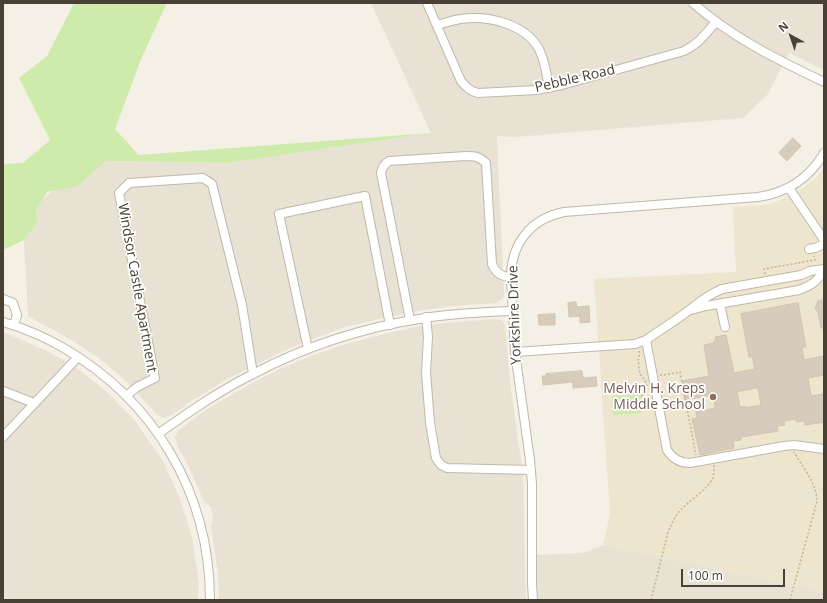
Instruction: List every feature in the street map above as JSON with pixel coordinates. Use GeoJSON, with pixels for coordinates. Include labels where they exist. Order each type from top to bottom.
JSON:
{"type":"FeatureCollection","features":[{"type":"Feature","properties":{"kind":"street","name":"Pebble Road"},"geometry":{"type":"LineString","coordinates":[[427,3],[461,81],[471,91],[478,93],[536,90],[562,86],[684,51],[694,46],[701,40],[716,22]]}},
{"type":"Feature","properties":{"kind":"street"},"geometry":{"type":"LineString","coordinates":[[693,3],[716,22],[741,39],[824,82]]}},
{"type":"Feature","properties":{"kind":"street"},"geometry":{"type":"LineString","coordinates":[[437,25],[460,19],[478,18],[501,22],[522,32],[529,37],[539,50],[543,60],[549,88]]}},
{"type":"Feature","properties":{"kind":"street","name":"Yorkshire Drive"},"geometry":{"type":"LineString","coordinates":[[533,600],[532,484],[515,352],[511,278],[513,257],[523,237],[538,223],[556,213],[771,195],[789,188],[800,181],[815,166],[824,153]]}},
{"type":"Feature","properties":{"kind":"street"},"geometry":{"type":"LineString","coordinates":[[410,320],[381,174],[385,163],[389,161],[466,156],[478,157],[486,163],[492,264],[496,272],[500,275],[511,278]]}},
{"type":"Feature","properties":{"kind":"street","name":"Windsor Castle Apartment"},"geometry":{"type":"LineString","coordinates":[[126,396],[137,387],[155,378],[120,192],[129,183],[203,178],[212,184],[242,305],[253,374]]}},
{"type":"Feature","properties":{"kind":"street"},"geometry":{"type":"LineString","coordinates":[[789,188],[824,240]]}},
{"type":"Feature","properties":{"kind":"street"},"geometry":{"type":"LineString","coordinates":[[308,349],[279,214],[365,196],[390,325]]}},
{"type":"Feature","properties":{"kind":"street"},"geometry":{"type":"LineString","coordinates":[[812,251],[824,244]]}},
{"type":"Feature","properties":{"kind":"street"},"geometry":{"type":"LineString","coordinates":[[689,311],[799,290],[816,282],[824,270]]}},
{"type":"Feature","properties":{"kind":"street"},"geometry":{"type":"LineString","coordinates":[[515,352],[635,344],[646,340],[713,293],[801,275],[810,271],[824,270]]}},
{"type":"Feature","properties":{"kind":"street"},"geometry":{"type":"LineString","coordinates":[[3,299],[13,304],[17,315],[14,325]]}},
{"type":"Feature","properties":{"kind":"street"},"geometry":{"type":"LineString","coordinates":[[720,304],[725,327]]}},
{"type":"Feature","properties":{"kind":"street"},"geometry":{"type":"LineString","coordinates":[[158,434],[214,396],[253,374],[308,349],[345,336],[426,317],[512,311]]}},
{"type":"Feature","properties":{"kind":"street"},"geometry":{"type":"LineString","coordinates":[[426,317],[428,336],[426,372],[436,458],[441,465],[447,468],[530,470]]}},
{"type":"Feature","properties":{"kind":"street"},"geometry":{"type":"LineString","coordinates":[[3,322],[42,337],[78,357],[103,375],[144,415],[158,434],[180,472],[197,512],[206,548],[210,600]]}},
{"type":"Feature","properties":{"kind":"street"},"geometry":{"type":"LineString","coordinates":[[646,340],[667,450],[670,455],[677,460],[684,463],[690,463],[794,445],[824,449]]}},
{"type":"Feature","properties":{"kind":"street"},"geometry":{"type":"LineString","coordinates":[[3,437],[78,357]]}},
{"type":"Feature","properties":{"kind":"street"},"geometry":{"type":"LineString","coordinates":[[3,391],[34,404]]}},
{"type":"Feature","properties":{"kind":"path"},"geometry":{"type":"LineString","coordinates":[[765,276],[764,269],[815,260],[812,251]]}},
{"type":"Feature","properties":{"kind":"path"},"geometry":{"type":"LineString","coordinates":[[638,349],[640,353],[638,360],[640,374],[646,387],[644,394],[641,396]]}},
{"type":"Feature","properties":{"kind":"path"},"geometry":{"type":"LineString","coordinates":[[657,372],[661,376],[680,372],[696,457]]}},
{"type":"Feature","properties":{"kind":"path"},"geometry":{"type":"LineString","coordinates":[[790,600],[817,501],[817,494],[814,487],[793,450]]}},
{"type":"Feature","properties":{"kind":"path"},"geometry":{"type":"LineString","coordinates":[[651,600],[668,532],[673,521],[684,506],[708,485],[713,477],[713,464]]}},
{"type":"Feature","properties":{"kind":"shaded area"},"geometry":{"type":"Polygon","coordinates":[[[371,3],[824,3],[824,70],[789,53],[768,94],[743,118],[516,137],[497,136],[504,296],[501,300],[496,303],[424,310],[345,327],[281,352],[227,379],[170,416],[163,418],[156,414],[127,382],[104,362],[75,342],[28,316],[24,240],[38,222],[36,211],[42,200],[54,190],[78,186],[106,161],[228,163],[431,133],[371,3]]]}},
{"type":"Feature","properties":{"kind":"shaded area","name":"Melvin H. Kreps Middle School"},"geometry":{"type":"Polygon","coordinates":[[[824,168],[824,592],[603,545],[610,514],[594,279],[736,272],[733,207],[763,205],[776,202],[803,188],[815,179],[824,168]]]}},
{"type":"Feature","properties":{"kind":"shaded area"},"geometry":{"type":"Polygon","coordinates":[[[492,319],[502,320],[505,325],[511,390],[523,474],[526,600],[219,600],[218,573],[211,527],[213,517],[211,507],[203,500],[190,469],[177,445],[175,437],[178,431],[207,409],[254,382],[311,356],[346,344],[410,328],[434,324],[492,319]]]}},
{"type":"Feature","properties":{"kind":"shaded area"},"geometry":{"type":"Polygon","coordinates":[[[3,332],[45,350],[76,367],[108,393],[135,421],[163,461],[180,499],[192,537],[199,583],[198,600],[7,600],[3,596],[3,332]]]}},
{"type":"Feature","properties":{"kind":"shaded area"},"geometry":{"type":"Polygon","coordinates":[[[603,545],[824,592],[824,600],[533,600],[532,555],[582,553],[603,545]]]}},
{"type":"Feature","properties":{"kind":"green space"},"geometry":{"type":"Polygon","coordinates":[[[74,3],[167,3],[141,59],[115,129],[139,155],[431,133],[228,163],[106,161],[78,186],[47,192],[36,211],[38,222],[24,240],[3,250],[3,164],[23,163],[50,140],[19,78],[47,56],[74,3]]]}},
{"type":"Feature","properties":{"kind":"green space"},"geometry":{"type":"Polygon","coordinates":[[[641,395],[642,413],[613,415],[612,396],[641,395]]]}},
{"type":"Feature","properties":{"kind":"building"},"geometry":{"type":"Polygon","coordinates":[[[793,138],[801,146],[787,161],[779,153],[793,138]]]}},
{"type":"Feature","properties":{"kind":"building"},"geometry":{"type":"Polygon","coordinates":[[[824,300],[824,328],[821,328],[818,312],[815,308],[818,301],[824,300]]]}},
{"type":"Feature","properties":{"kind":"building"},"geometry":{"type":"Polygon","coordinates":[[[576,302],[577,307],[589,306],[590,322],[580,323],[580,316],[569,317],[568,303],[576,302]]]}},
{"type":"Feature","properties":{"kind":"building","name":"Melvin H. Kreps Middle School"},"geometry":{"type":"Polygon","coordinates":[[[798,303],[806,347],[802,347],[804,360],[824,356],[824,375],[808,378],[811,396],[824,394],[824,422],[805,425],[804,421],[796,422],[796,419],[784,421],[785,425],[777,426],[778,431],[741,437],[741,440],[733,441],[734,448],[700,455],[692,419],[697,418],[696,412],[715,408],[713,395],[685,400],[682,381],[709,376],[704,345],[714,343],[714,341],[716,341],[715,337],[726,335],[734,373],[755,369],[752,357],[749,357],[741,314],[798,303]],[[758,388],[737,392],[740,407],[745,406],[745,408],[761,405],[758,388]]]}},
{"type":"Feature","properties":{"kind":"building"},"geometry":{"type":"Polygon","coordinates":[[[555,314],[555,325],[539,325],[538,315],[555,314]]]}},
{"type":"Feature","properties":{"kind":"building"},"geometry":{"type":"Polygon","coordinates":[[[582,371],[583,378],[596,377],[597,386],[573,388],[573,382],[543,385],[542,376],[546,376],[546,374],[582,371]]]}},
{"type":"Feature","properties":{"kind":"place","name":"Melvin H. Kreps Middle School"},"geometry":{"type":"Point","coordinates":[713,397]}}]}
